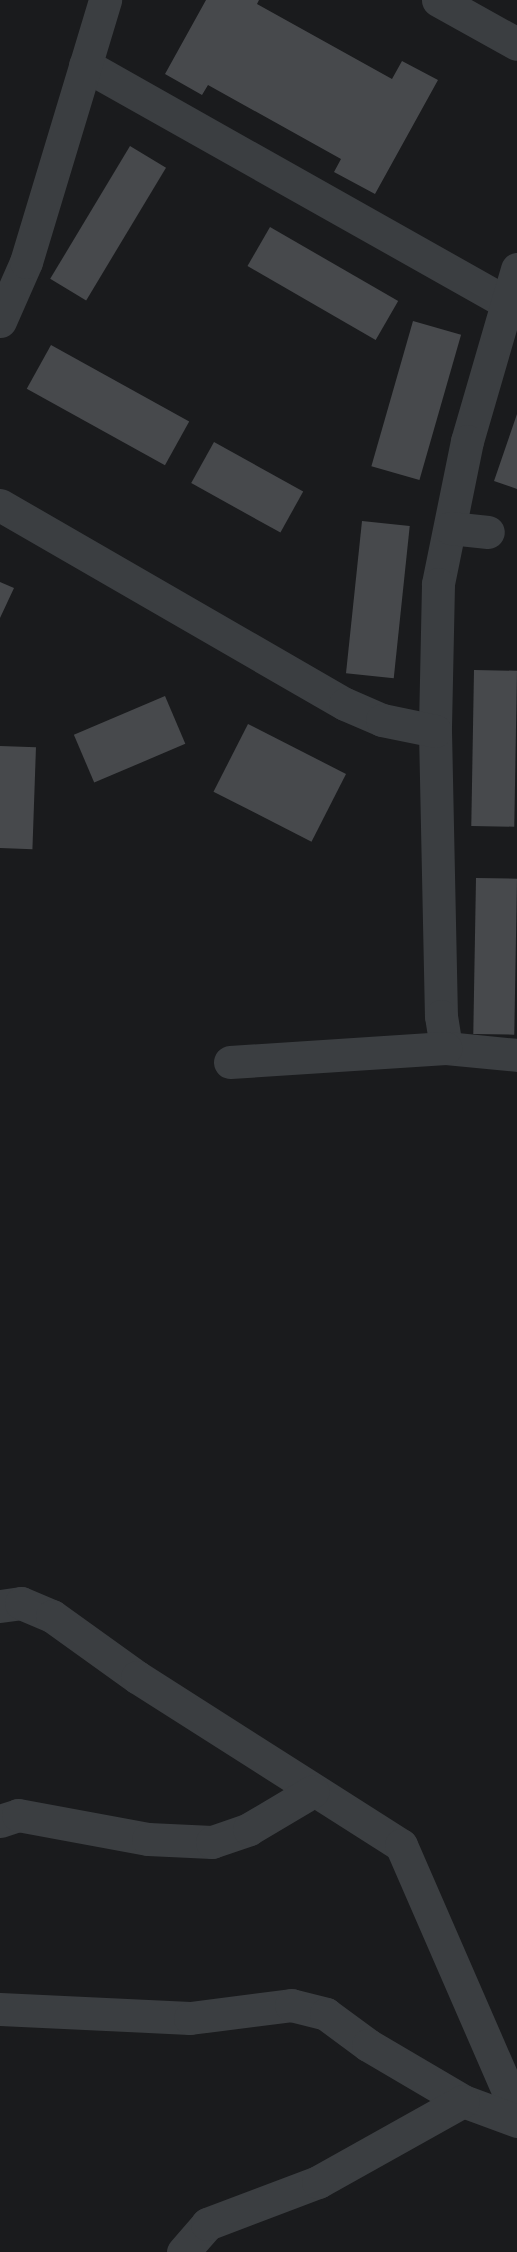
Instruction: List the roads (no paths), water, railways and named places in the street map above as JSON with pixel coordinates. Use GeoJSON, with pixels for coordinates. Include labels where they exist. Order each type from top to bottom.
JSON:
{"type":"FeatureCollection","features":[{"type":"Feature","properties":{"kind":"street"},"geometry":{"type":"LineString","coordinates":[[0,321],[26,262],[105,0]]}},
{"type":"Feature","properties":{"kind":"street"},"geometry":{"type":"LineString","coordinates":[[438,0],[517,45]]}},
{"type":"Feature","properties":{"kind":"street"},"geometry":{"type":"LineString","coordinates":[[86,65],[507,303]]}},
{"type":"Feature","properties":{"kind":"street"},"geometry":{"type":"LineString","coordinates":[[446,1048],[441,1017],[435,731],[438,584],[467,441],[517,269]]}},
{"type":"Feature","properties":{"kind":"street"},"geometry":{"type":"LineString","coordinates":[[0,505],[125,563],[345,704],[382,720],[435,731]]}},
{"type":"Feature","properties":{"kind":"street"},"geometry":{"type":"LineString","coordinates":[[450,528],[488,532]]}},
{"type":"Feature","properties":{"kind":"street"},"geometry":{"type":"LineString","coordinates":[[230,1062],[446,1048],[517,1055]]}},
{"type":"Feature","properties":{"kind":"street"},"geometry":{"type":"LineString","coordinates":[[0,1606],[21,1603],[52,1616],[137,1677],[401,1845],[517,2112]]}},
{"type":"Feature","properties":{"kind":"street"},"geometry":{"type":"LineString","coordinates":[[0,1821],[18,1815],[148,1839],[212,1842],[249,1829],[313,1791]]}},
{"type":"Feature","properties":{"kind":"street"},"geometry":{"type":"LineString","coordinates":[[0,2009],[189,2018],[291,2005],[326,2014],[368,2045],[463,2101],[517,2121]]}},
{"type":"Feature","properties":{"kind":"street"},"geometry":{"type":"LineString","coordinates":[[183,2252],[207,2224],[318,2182],[463,2101]]}}]}
